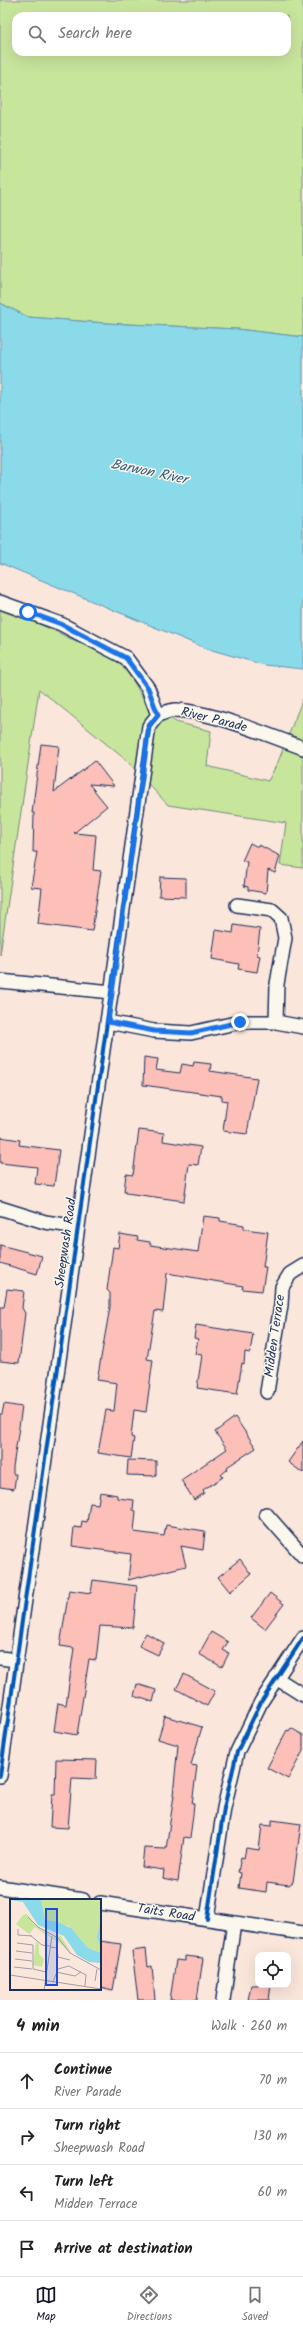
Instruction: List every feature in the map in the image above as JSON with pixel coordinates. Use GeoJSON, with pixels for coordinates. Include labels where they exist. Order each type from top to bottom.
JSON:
{"type":"FeatureCollection","features":[{"type":"Feature","properties":{"kind":"street"},"geometry":{"type":"LineString","coordinates":[[0,602],[61,624],[126,658],[148,688],[158,715]]}},
{"type":"Feature","properties":{"kind":"street","name":"River Parade"},"geometry":{"type":"LineString","coordinates":[[158,715],[174,710],[200,714],[267,734],[303,748]]}},
{"type":"Feature","properties":{"kind":"street","name":"Sheepwash Road"},"geometry":{"type":"LineString","coordinates":[[0,1776],[149,726],[158,715]]}},
{"type":"Feature","properties":{"kind":"street"},"geometry":{"type":"LineString","coordinates":[[237,905],[272,910],[281,918],[285,938],[277,984],[276,1022]]}},
{"type":"Feature","properties":{"kind":"street"},"geometry":{"type":"LineString","coordinates":[[0,980],[112,992]]}},
{"type":"Feature","properties":{"kind":"street"},"geometry":{"type":"LineString","coordinates":[[108,1022],[154,1031],[191,1033],[240,1022],[276,1022],[303,1027]]}},
{"type":"Feature","properties":{"kind":"street"},"geometry":{"type":"LineString","coordinates":[[0,1208],[45,1222],[78,1227]]}},
{"type":"Feature","properties":{"kind":"street","name":"Midden Terrace"},"geometry":{"type":"LineString","coordinates":[[267,1392],[281,1305],[282,1287],[290,1274],[303,1266]]}},
{"type":"Feature","properties":{"kind":"street"},"geometry":{"type":"LineString","coordinates":[[266,1514],[303,1556]]}},
{"type":"Feature","properties":{"kind":"street"},"geometry":{"type":"LineString","coordinates":[[207,1919],[224,1808],[237,1752],[261,1702],[303,1638]]}},
{"type":"Feature","properties":{"kind":"street"},"geometry":{"type":"LineString","coordinates":[[0,1658],[16,1660]]}},
{"type":"Feature","properties":{"kind":"street"},"geometry":{"type":"LineString","coordinates":[[276,1678],[303,1695]]}},
{"type":"Feature","properties":{"kind":"street"},"geometry":{"type":"LineString","coordinates":[[0,1887],[76,1899]]}},
{"type":"Feature","properties":{"kind":"street","name":"Taits Road"},"geometry":{"type":"LineString","coordinates":[[101,1903],[303,1934]]}},
{"type":"Feature","properties":{"kind":"street"},"geometry":{"type":"LineString","coordinates":[[223,2000],[234,1923]]}},
{"type":"Feature","properties":{"kind":"green space"},"geometry":{"type":"Polygon","coordinates":[[[0,0],[303,0],[303,337],[237,329],[105,323],[28,317],[0,303],[0,0]]]}},
{"type":"Feature","properties":{"kind":"green space"},"geometry":{"type":"Polygon","coordinates":[[[0,605],[124,664],[145,702],[176,722],[211,731],[207,766],[268,781],[278,762],[303,698],[303,868],[280,865],[286,823],[168,805],[126,760],[39,689],[0,955],[0,605]]]}},
{"type":"Feature","properties":{"kind":"water","name":"Barwon River"},"geometry":{"type":"Polygon","coordinates":[[[0,303],[28,317],[105,323],[237,329],[303,337],[303,669],[264,665],[205,648],[0,563],[0,303]]]}},
{"type":"Feature","properties":{"kind":"building"},"geometry":{"type":"Polygon","coordinates":[[[41,744],[59,746],[54,792],[95,761],[114,786],[89,784],[107,806],[74,833],[96,835],[93,870],[101,871],[92,931],[38,924],[42,888],[31,887],[37,852],[33,852],[34,813],[32,813],[41,744]]]}},
{"type":"Feature","properties":{"kind":"building"},"geometry":{"type":"Polygon","coordinates":[[[250,843],[258,847],[259,845],[280,856],[275,873],[268,870],[266,893],[248,890],[248,887],[244,886],[247,862],[242,861],[250,843]]]}},
{"type":"Feature","properties":{"kind":"building"},"geometry":{"type":"Polygon","coordinates":[[[160,877],[186,878],[186,897],[159,896],[160,877]]]}},
{"type":"Feature","properties":{"kind":"building"},"geometry":{"type":"Polygon","coordinates":[[[234,925],[260,929],[257,955],[260,956],[257,972],[238,969],[239,964],[212,959],[216,930],[233,933],[234,925]]]}},
{"type":"Feature","properties":{"kind":"building"},"geometry":{"type":"Polygon","coordinates":[[[144,1057],[158,1059],[156,1070],[180,1073],[182,1064],[193,1066],[194,1062],[211,1064],[210,1071],[257,1078],[247,1134],[223,1131],[227,1101],[222,1100],[222,1096],[143,1085],[144,1057]]]}},
{"type":"Feature","properties":{"kind":"building"},"geometry":{"type":"Polygon","coordinates":[[[139,1130],[164,1133],[163,1141],[201,1147],[198,1165],[189,1164],[184,1201],[126,1193],[127,1191],[124,1191],[126,1174],[133,1175],[139,1130]]]}},
{"type":"Feature","properties":{"kind":"building"},"geometry":{"type":"Polygon","coordinates":[[[0,1137],[20,1140],[19,1145],[59,1150],[54,1186],[35,1184],[37,1167],[0,1163],[0,1137]]]}},
{"type":"Feature","properties":{"kind":"building"},"geometry":{"type":"Polygon","coordinates":[[[203,1216],[220,1218],[220,1221],[244,1225],[244,1229],[268,1232],[263,1267],[266,1267],[262,1291],[242,1289],[243,1286],[167,1273],[163,1312],[155,1311],[147,1359],[153,1360],[146,1412],[134,1410],[131,1437],[134,1438],[131,1458],[98,1453],[106,1410],[114,1411],[117,1383],[97,1380],[110,1307],[110,1293],[107,1290],[113,1247],[118,1248],[120,1234],[138,1237],[137,1240],[150,1242],[150,1245],[198,1252],[203,1216]]]}},
{"type":"Feature","properties":{"kind":"building"},"geometry":{"type":"Polygon","coordinates":[[[0,1245],[42,1256],[37,1274],[0,1263],[0,1245]]]}},
{"type":"Feature","properties":{"kind":"building"},"geometry":{"type":"Polygon","coordinates":[[[7,1289],[24,1291],[22,1308],[25,1313],[19,1363],[0,1361],[0,1307],[4,1307],[7,1289]]]}},
{"type":"Feature","properties":{"kind":"building"},"geometry":{"type":"Polygon","coordinates":[[[196,1325],[253,1334],[250,1353],[245,1352],[244,1364],[242,1363],[237,1394],[197,1388],[202,1355],[195,1354],[198,1339],[194,1338],[196,1325]]]}},
{"type":"Feature","properties":{"kind":"building"},"geometry":{"type":"Polygon","coordinates":[[[4,1404],[22,1407],[13,1467],[13,1474],[16,1474],[14,1489],[0,1487],[0,1414],[2,1414],[4,1404]]]}},
{"type":"Feature","properties":{"kind":"building"},"geometry":{"type":"Polygon","coordinates":[[[235,1417],[256,1448],[227,1467],[228,1469],[221,1475],[223,1477],[203,1490],[204,1493],[194,1500],[181,1480],[227,1449],[215,1432],[235,1417]]]}},
{"type":"Feature","properties":{"kind":"building"},"geometry":{"type":"Polygon","coordinates":[[[303,1441],[303,1473],[288,1462],[303,1441]]]}},
{"type":"Feature","properties":{"kind":"building"},"geometry":{"type":"Polygon","coordinates":[[[128,1460],[156,1461],[156,1476],[127,1475],[128,1460]]]}},
{"type":"Feature","properties":{"kind":"building"},"geometry":{"type":"Polygon","coordinates":[[[100,1492],[117,1495],[117,1498],[134,1500],[133,1510],[136,1511],[134,1532],[164,1536],[166,1525],[205,1531],[203,1550],[181,1546],[186,1566],[128,1580],[131,1554],[72,1546],[74,1527],[81,1528],[82,1521],[87,1522],[90,1503],[98,1504],[100,1492]]]}},
{"type":"Feature","properties":{"kind":"building"},"geometry":{"type":"Polygon","coordinates":[[[240,1559],[251,1574],[230,1592],[218,1577],[240,1559]]]}},
{"type":"Feature","properties":{"kind":"building"},"geometry":{"type":"Polygon","coordinates":[[[93,1580],[137,1586],[133,1628],[100,1626],[96,1660],[89,1659],[77,1735],[54,1731],[58,1703],[66,1705],[74,1648],[60,1646],[69,1590],[91,1593],[93,1580]]]}},
{"type":"Feature","properties":{"kind":"building"},"geometry":{"type":"Polygon","coordinates":[[[270,1593],[284,1604],[265,1629],[251,1618],[270,1593]]]}},
{"type":"Feature","properties":{"kind":"building"},"geometry":{"type":"Polygon","coordinates":[[[211,1632],[228,1642],[223,1650],[229,1653],[222,1667],[199,1654],[211,1632]]]}},
{"type":"Feature","properties":{"kind":"building"},"geometry":{"type":"Polygon","coordinates":[[[146,1633],[164,1643],[158,1655],[139,1646],[146,1633]]]}},
{"type":"Feature","properties":{"kind":"building"},"geometry":{"type":"Polygon","coordinates":[[[184,1674],[215,1691],[207,1706],[176,1689],[184,1674]]]}},
{"type":"Feature","properties":{"kind":"building"},"geometry":{"type":"Polygon","coordinates":[[[137,1684],[156,1690],[153,1702],[134,1696],[137,1684]]]}},
{"type":"Feature","properties":{"kind":"building"},"geometry":{"type":"Polygon","coordinates":[[[165,1716],[202,1727],[191,1765],[197,1766],[192,1804],[194,1804],[190,1838],[184,1837],[178,1881],[163,1878],[164,1870],[142,1867],[144,1848],[166,1849],[174,1795],[178,1745],[158,1739],[165,1716]]]}},
{"type":"Feature","properties":{"kind":"building"},"geometry":{"type":"Polygon","coordinates":[[[291,1728],[303,1735],[303,1751],[288,1779],[267,1768],[287,1730],[289,1731],[291,1728]]]}},
{"type":"Feature","properties":{"kind":"building"},"geometry":{"type":"Polygon","coordinates":[[[56,1759],[97,1760],[96,1779],[72,1778],[68,1828],[50,1827],[52,1794],[55,1794],[56,1759]]]}},
{"type":"Feature","properties":{"kind":"building"},"geometry":{"type":"Polygon","coordinates":[[[272,1820],[301,1824],[293,1882],[289,1885],[267,1882],[266,1892],[239,1888],[241,1873],[238,1872],[241,1857],[244,1858],[246,1848],[259,1850],[262,1825],[272,1826],[272,1820]]]}},
{"type":"Feature","properties":{"kind":"building"},"geometry":{"type":"Polygon","coordinates":[[[101,1941],[121,1944],[113,1990],[101,1987],[101,1941]]]}},
{"type":"Feature","properties":{"kind":"building"},"geometry":{"type":"Polygon","coordinates":[[[146,1949],[148,1967],[152,1966],[155,2000],[138,2000],[132,1951],[146,1949]]]}},
{"type":"Feature","properties":{"kind":"building"},"geometry":{"type":"Polygon","coordinates":[[[185,1956],[203,1958],[197,2000],[170,2000],[176,1960],[185,1961],[185,1956]]]}},
{"type":"Feature","properties":{"kind":"building"},"geometry":{"type":"Polygon","coordinates":[[[251,1985],[255,1985],[255,1988],[271,1988],[269,2000],[248,2000],[251,1985]]]}},
{"type":"Feature","properties":{"kind":"cycle path"},"geometry":{"type":"LineString","coordinates":[[0,1776],[149,726],[158,715]]}},
{"type":"Feature","properties":{"kind":"cycle path"},"geometry":{"type":"LineString","coordinates":[[207,1919],[224,1808],[237,1752],[261,1702],[303,1638]]}},
{"type":"Feature","properties":{"kind":"route"},"geometry":{"type":"LineString","coordinates":[[28,612],[61,624],[126,658],[148,688],[158,715],[149,726],[108,1022],[154,1031],[191,1033],[240,1022]]}}]}
